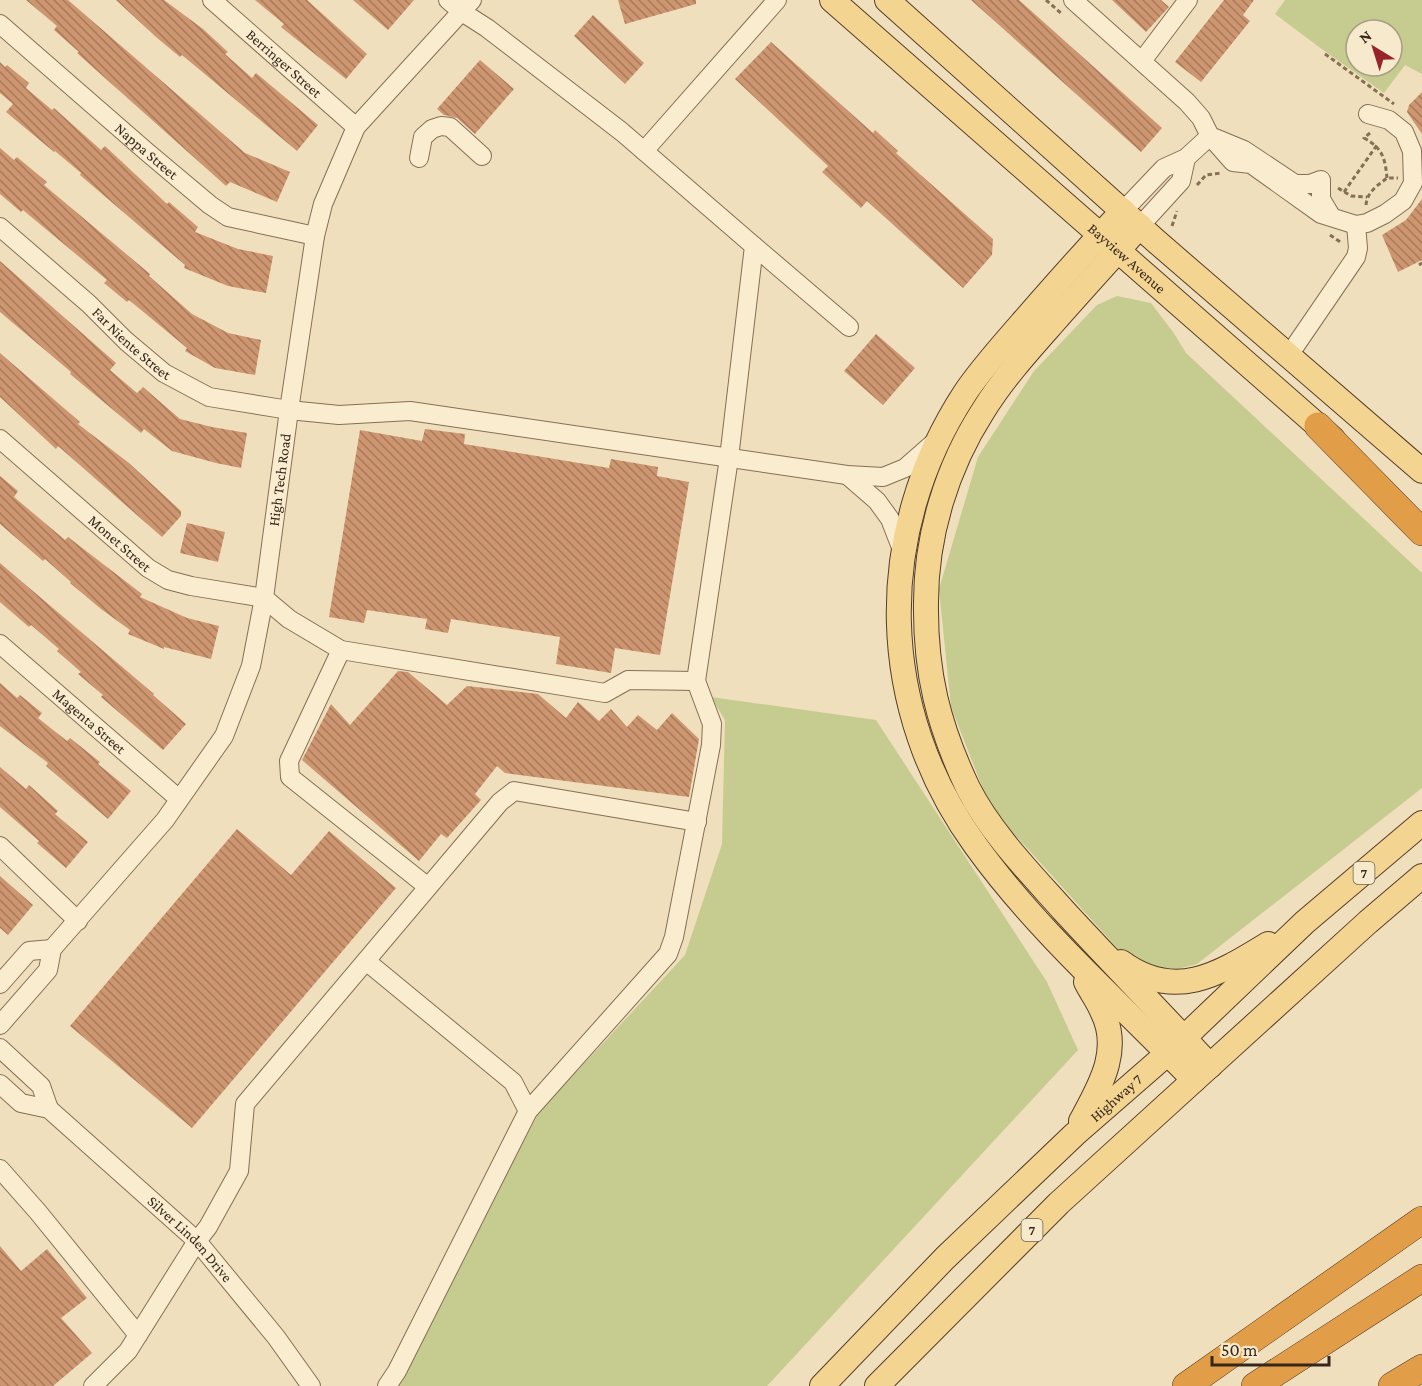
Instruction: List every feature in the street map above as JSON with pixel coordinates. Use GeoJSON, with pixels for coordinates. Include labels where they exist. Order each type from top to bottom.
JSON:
{"type":"FeatureCollection","features":[{"type":"Feature","properties":{"kind":"highway"},"geometry":{"type":"LineString","coordinates":[[1318,426],[1422,532]]}},
{"type":"Feature","properties":{"kind":"highway"},"geometry":{"type":"LineString","coordinates":[[1186,1386],[1422,1220]]}},
{"type":"Feature","properties":{"kind":"highway"},"geometry":{"type":"LineString","coordinates":[[1255,1386],[1422,1278]]}},
{"type":"Feature","properties":{"kind":"highway"},"geometry":{"type":"LineString","coordinates":[[1392,1386],[1422,1368]]}},
{"type":"Feature","properties":{"kind":"main road","name":"Bayview Avenue"},"geometry":{"type":"LineString","coordinates":[[832,0],[1318,426],[1422,513]]}},
{"type":"Feature","properties":{"kind":"main road"},"geometry":{"type":"LineString","coordinates":[[886,0],[1422,471]]}},
{"type":"Feature","properties":{"kind":"main road"},"geometry":{"type":"LineString","coordinates":[[1132,218],[1002,346],[965,393],[925,471],[910,515],[902,550],[899,640],[904,684],[916,732],[950,806],[974,844],[1005,885],[1069,953],[1176,1045]]}},
{"type":"Feature","properties":{"kind":"main road"},"geometry":{"type":"LineString","coordinates":[[1109,243],[983,411],[953,467],[934,525],[926,580],[926,634],[933,694],[948,742],[969,790],[1004,842],[1088,937],[1176,1045],[1202,1073]]}},
{"type":"Feature","properties":{"kind":"main road","name":"Highway 7"},"geometry":{"type":"LineString","coordinates":[[822,1386],[945,1258],[1075,1134],[1176,1045],[1305,922],[1422,823]]}},
{"type":"Feature","properties":{"kind":"main road","name":"7"},"geometry":{"type":"LineString","coordinates":[[877,1386],[1059,1203],[1368,922],[1422,876]]}},
{"type":"Feature","properties":{"kind":"main road"},"geometry":{"type":"LineString","coordinates":[[1088,937],[1143,976],[1157,980],[1194,981],[1223,971],[1305,922]]}},
{"type":"Feature","properties":{"kind":"main road"},"geometry":{"type":"LineString","coordinates":[[1069,953],[1103,1012],[1109,1029],[1111,1048],[1103,1081],[1075,1134]]}},
{"type":"Feature","properties":{"kind":"street","name":"Berringer Street"},"geometry":{"type":"LineString","coordinates":[[212,0],[356,127]]}},
{"type":"Feature","properties":{"kind":"street"},"geometry":{"type":"LineString","coordinates":[[448,0],[467,6],[487,28],[644,151],[849,327]]}},
{"type":"Feature","properties":{"kind":"street"},"geometry":{"type":"LineString","coordinates":[[644,151],[777,0]]}},
{"type":"Feature","properties":{"kind":"street"},"geometry":{"type":"LineString","coordinates":[[1073,0],[1187,102],[1201,118],[1210,136],[1233,162],[1251,164],[1321,214],[1356,225],[1367,223],[1403,201],[1413,183],[1412,150],[1404,132],[1389,120],[1371,122]]}},
{"type":"Feature","properties":{"kind":"street"},"geometry":{"type":"LineString","coordinates":[[1142,61],[1188,0]]}},
{"type":"Feature","properties":{"kind":"street","name":"High Tech Road"},"geometry":{"type":"LineString","coordinates":[[0,1025],[48,970],[52,949],[165,820],[224,735],[250,666],[264,598],[315,236],[323,204],[356,127],[467,6]]}},
{"type":"Feature","properties":{"kind":"street","name":"Nappa Street"},"geometry":{"type":"LineString","coordinates":[[0,24],[210,205],[228,217],[315,236]]}},
{"type":"Feature","properties":{"kind":"street"},"geometry":{"type":"LineString","coordinates":[[418,158],[423,137],[432,129],[441,126],[450,127],[482,156]]}},
{"type":"Feature","properties":{"kind":"street"},"geometry":{"type":"LineString","coordinates":[[1132,218],[1180,181],[1186,158],[1210,136]]}},
{"type":"Feature","properties":{"kind":"street"},"geometry":{"type":"LineString","coordinates":[[1210,136],[1245,150],[1295,184],[1326,182],[1321,199],[1331,216]]}},
{"type":"Feature","properties":{"kind":"street"},"geometry":{"type":"LineString","coordinates":[[1289,355],[1356,257],[1358,248],[1356,225]]}},
{"type":"Feature","properties":{"kind":"street","name":"Far Niente Street"},"geometry":{"type":"LineString","coordinates":[[0,227],[164,373],[209,397],[289,410],[339,415],[410,411],[847,475],[883,477],[905,468],[942,435]]}},
{"type":"Feature","properties":{"kind":"street"},"geometry":{"type":"LineString","coordinates":[[387,1386],[397,1371],[528,1111],[668,954],[674,937],[711,746],[712,724],[696,681],[729,458],[754,246]]}},
{"type":"Feature","properties":{"kind":"street","name":"Monet Street"},"geometry":{"type":"LineString","coordinates":[[0,439],[148,568],[168,580],[190,586],[264,598]]}},
{"type":"Feature","properties":{"kind":"street"},"geometry":{"type":"LineString","coordinates":[[847,475],[876,501],[890,519],[902,550]]}},
{"type":"Feature","properties":{"kind":"street"},"geometry":{"type":"LineString","coordinates":[[264,598],[289,619],[341,650],[605,693],[628,680],[696,681]]}},
{"type":"Feature","properties":{"kind":"street","name":"Magenta Street"},"geometry":{"type":"LineString","coordinates":[[0,644],[179,800]]}},
{"type":"Feature","properties":{"kind":"street"},"geometry":{"type":"LineString","coordinates":[[341,650],[289,761],[290,777],[429,887]]}},
{"type":"Feature","properties":{"kind":"street"},"geometry":{"type":"LineString","coordinates":[[93,1386],[128,1351],[208,1227],[239,1171],[245,1104],[500,802],[514,791],[697,822]]}},
{"type":"Feature","properties":{"kind":"street"},"geometry":{"type":"LineString","coordinates":[[0,846],[78,921]]}},
{"type":"Feature","properties":{"kind":"street"},"geometry":{"type":"LineString","coordinates":[[0,984],[29,951],[52,949]]}},
{"type":"Feature","properties":{"kind":"street"},"geometry":{"type":"LineString","coordinates":[[366,961],[513,1082],[528,1111]]}},
{"type":"Feature","properties":{"kind":"street","name":"Silver Linden Drive"},"geometry":{"type":"LineString","coordinates":[[0,1048],[41,1086],[49,1109],[197,1241],[276,1337],[311,1386]]}},
{"type":"Feature","properties":{"kind":"street","name":"Silver Linden Drive"},"geometry":{"type":"LineString","coordinates":[[0,1084],[21,1103],[49,1109]]}},
{"type":"Feature","properties":{"kind":"street"},"geometry":{"type":"LineString","coordinates":[[0,1169],[138,1335]]}},
{"type":"Feature","properties":{"kind":"path"},"geometry":{"type":"LineString","coordinates":[[1325,54],[1387,97],[1399,108]]}},
{"type":"Feature","properties":{"kind":"path"},"geometry":{"type":"LineString","coordinates":[[1371,122],[1364,138],[1377,145],[1386,164],[1388,178]]}},
{"type":"Feature","properties":{"kind":"path"},"geometry":{"type":"LineString","coordinates":[[1344,192],[1377,145]]}},
{"type":"Feature","properties":{"kind":"path"},"geometry":{"type":"LineString","coordinates":[[1326,182],[1351,196],[1367,197]]}},
{"type":"Feature","properties":{"kind":"green space"},"geometry":{"type":"Polygon","coordinates":[[[1285,0],[1422,0],[1422,74],[1404,66],[1404,18],[1344,18],[1344,65],[1275,14],[1285,0]]]}},
{"type":"Feature","properties":{"kind":"green space"},"geometry":{"type":"Polygon","coordinates":[[[1363,78],[1395,78],[1384,93],[1363,78]]]}},
{"type":"Feature","properties":{"kind":"green space"},"geometry":{"type":"Polygon","coordinates":[[[1117,296],[1151,303],[1186,353],[1422,573],[1422,788],[1197,964],[1162,973],[1118,949],[990,807],[951,707],[939,589],[978,457],[1034,371],[1097,305],[1117,296]]]}},
{"type":"Feature","properties":{"kind":"green space"},"geometry":{"type":"Polygon","coordinates":[[[711,697],[876,720],[1047,982],[1078,1050],[767,1386],[396,1386],[539,1112],[685,955],[722,844],[725,720],[711,697]]]}},
{"type":"Feature","properties":{"kind":"building"},"geometry":{"type":"Polygon","coordinates":[[[26,0],[68,0],[245,153],[290,172],[277,202],[230,182],[226,186],[77,53],[79,52],[54,30],[57,26],[26,0]]]}},
{"type":"Feature","properties":{"kind":"building"},"geometry":{"type":"Polygon","coordinates":[[[116,0],[164,0],[203,29],[228,52],[225,54],[252,78],[256,73],[318,125],[297,151],[182,55],[180,57],[156,37],[116,0]]]}},
{"type":"Feature","properties":{"kind":"building"},"geometry":{"type":"Polygon","coordinates":[[[255,0],[307,0],[367,54],[346,79],[281,27],[284,24],[255,0]]]}},
{"type":"Feature","properties":{"kind":"building"},"geometry":{"type":"Polygon","coordinates":[[[353,0],[414,0],[388,30],[353,0]]]}},
{"type":"Feature","properties":{"kind":"building"},"geometry":{"type":"Polygon","coordinates":[[[618,0],[696,0],[696,4],[625,24],[618,0]]]}},
{"type":"Feature","properties":{"kind":"building"},"geometry":{"type":"Polygon","coordinates":[[[971,0],[1019,0],[1162,128],[1141,152],[971,0]]]}},
{"type":"Feature","properties":{"kind":"building"},"geometry":{"type":"Polygon","coordinates":[[[1112,0],[1161,0],[1169,7],[1146,32],[1112,0]]]}},
{"type":"Feature","properties":{"kind":"building"},"geometry":{"type":"Polygon","coordinates":[[[1224,0],[1254,0],[1243,15],[1250,21],[1201,82],[1175,62],[1224,0]]]}},
{"type":"Feature","properties":{"kind":"building"},"geometry":{"type":"Polygon","coordinates":[[[593,15],[644,63],[625,84],[574,36],[593,15]]]}},
{"type":"Feature","properties":{"kind":"building"},"geometry":{"type":"Polygon","coordinates":[[[771,42],[873,133],[875,130],[898,151],[896,153],[993,239],[992,255],[963,288],[867,201],[861,208],[822,172],[828,166],[735,79],[771,42]]]}},
{"type":"Feature","properties":{"kind":"building"},"geometry":{"type":"Polygon","coordinates":[[[480,60],[514,89],[475,134],[457,118],[444,115],[437,109],[480,60]]]}},
{"type":"Feature","properties":{"kind":"building"},"geometry":{"type":"Polygon","coordinates":[[[0,62],[29,83],[26,88],[52,110],[54,108],[101,150],[105,146],[167,204],[169,202],[198,227],[195,232],[238,249],[273,256],[266,293],[228,286],[184,268],[185,265],[80,175],[81,173],[6,112],[13,104],[0,93],[0,62]]]}},
{"type":"Feature","properties":{"kind":"building"},"geometry":{"type":"Polygon","coordinates":[[[1422,92],[1422,134],[1407,112],[1409,105],[1422,92]]]}},
{"type":"Feature","properties":{"kind":"building"},"geometry":{"type":"Polygon","coordinates":[[[0,148],[14,160],[17,157],[47,182],[44,185],[150,274],[149,276],[192,314],[228,333],[261,340],[255,375],[215,368],[185,351],[187,348],[129,300],[127,302],[104,283],[107,280],[23,210],[21,212],[0,194],[0,148]]]}},
{"type":"Feature","properties":{"kind":"building"},"geometry":{"type":"Polygon","coordinates":[[[1422,199],[1422,260],[1398,272],[1382,235],[1406,220],[1422,199]]]}},
{"type":"Feature","properties":{"kind":"building"},"geometry":{"type":"Polygon","coordinates":[[[0,261],[116,363],[110,370],[137,393],[143,387],[180,419],[247,433],[241,468],[172,451],[144,429],[141,433],[70,374],[71,372],[0,312],[0,261]]]}},
{"type":"Feature","properties":{"kind":"building"},"geometry":{"type":"Polygon","coordinates":[[[876,334],[915,368],[883,405],[844,371],[876,334]]]}},
{"type":"Feature","properties":{"kind":"building"},"geometry":{"type":"Polygon","coordinates":[[[0,353],[80,422],[78,424],[129,463],[181,511],[181,516],[162,537],[58,446],[56,449],[0,397],[0,353]]]}},
{"type":"Feature","properties":{"kind":"building"},"geometry":{"type":"Polygon","coordinates":[[[425,429],[465,434],[464,444],[609,468],[611,459],[658,467],[657,476],[689,482],[660,655],[615,648],[611,673],[556,664],[560,637],[451,619],[448,633],[425,629],[427,619],[367,610],[364,623],[329,617],[360,430],[422,441],[425,429]]]}},
{"type":"Feature","properties":{"kind":"building"},"geometry":{"type":"Polygon","coordinates":[[[0,476],[18,491],[14,497],[65,540],[68,537],[142,594],[140,597],[187,618],[219,626],[211,659],[164,647],[164,649],[128,634],[130,630],[101,609],[45,559],[43,561],[0,524],[0,476]]]}},
{"type":"Feature","properties":{"kind":"building"},"geometry":{"type":"Polygon","coordinates":[[[187,523],[225,532],[218,562],[180,553],[187,523]]]}},
{"type":"Feature","properties":{"kind":"building"},"geometry":{"type":"Polygon","coordinates":[[[0,563],[186,724],[163,750],[101,697],[103,695],[78,674],[81,672],[57,651],[59,649],[0,602],[0,563]]]}},
{"type":"Feature","properties":{"kind":"building"},"geometry":{"type":"Polygon","coordinates":[[[398,671],[408,672],[447,705],[467,686],[538,694],[566,718],[578,702],[599,721],[611,709],[627,727],[638,715],[657,730],[672,713],[699,739],[689,797],[505,773],[497,766],[475,794],[481,800],[447,838],[441,834],[419,861],[302,760],[331,704],[350,725],[398,671]]]}},
{"type":"Feature","properties":{"kind":"building"},"geometry":{"type":"Polygon","coordinates":[[[0,683],[17,698],[20,695],[42,713],[38,718],[67,741],[70,738],[131,791],[108,819],[46,766],[48,763],[0,726],[0,683]]]}},
{"type":"Feature","properties":{"kind":"building"},"geometry":{"type":"Polygon","coordinates":[[[0,767],[26,789],[29,785],[58,811],[55,814],[88,842],[66,868],[0,807],[0,767]]]}},
{"type":"Feature","properties":{"kind":"building"},"geometry":{"type":"Polygon","coordinates":[[[237,829],[291,875],[329,831],[396,888],[192,1128],[70,1026],[237,829]]]}},
{"type":"Feature","properties":{"kind":"building"},"geometry":{"type":"Polygon","coordinates":[[[0,876],[33,905],[8,935],[0,928],[0,876]]]}},
{"type":"Feature","properties":{"kind":"building"},"geometry":{"type":"Polygon","coordinates":[[[0,1246],[21,1271],[47,1249],[87,1298],[61,1318],[92,1353],[53,1386],[0,1386],[0,1246]]]}}]}
